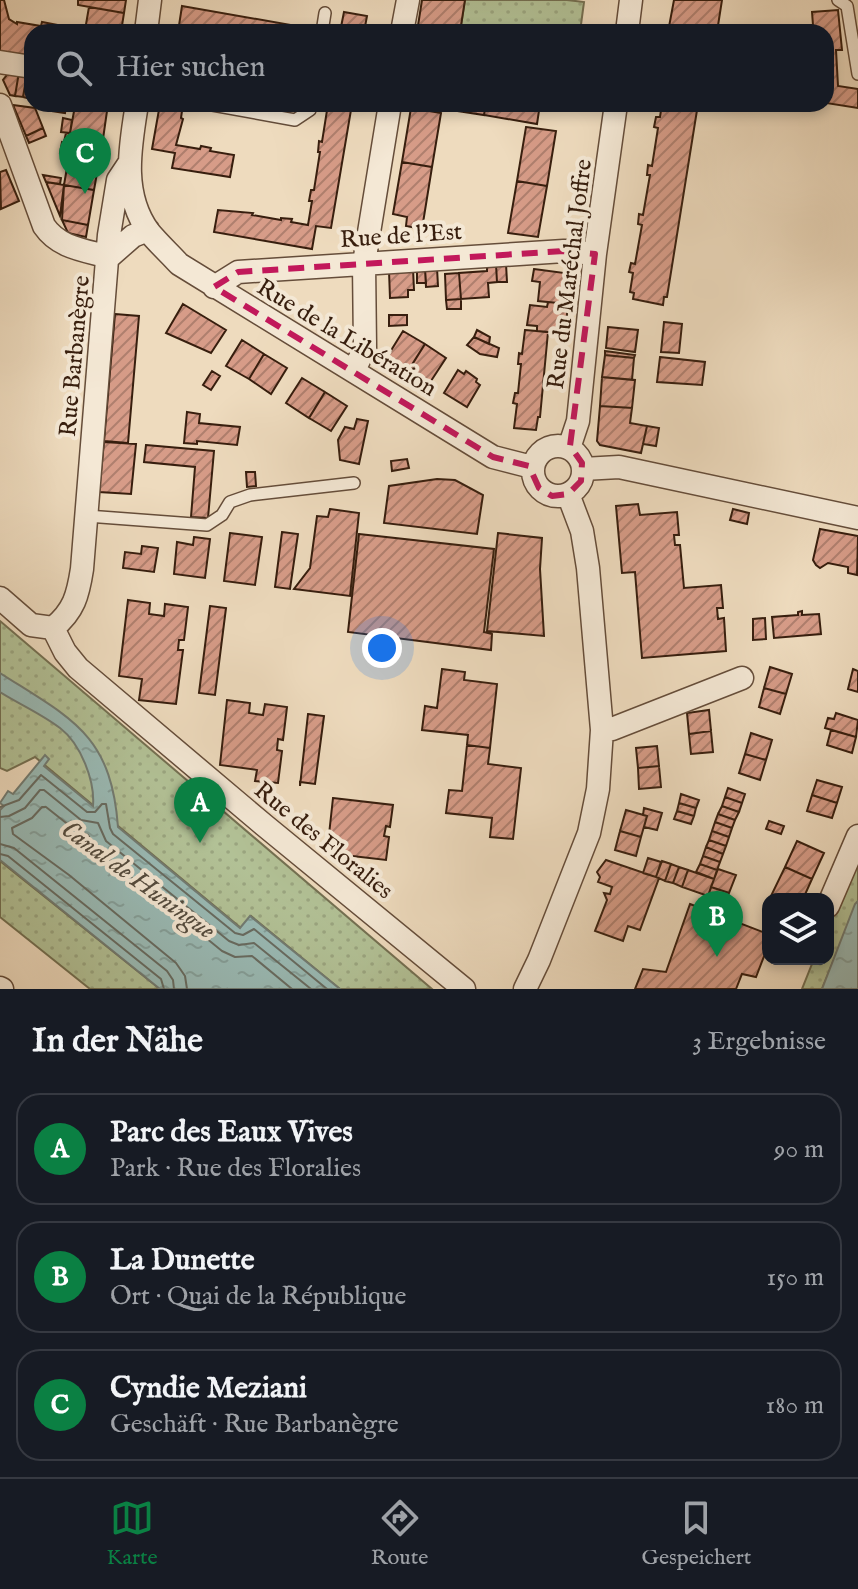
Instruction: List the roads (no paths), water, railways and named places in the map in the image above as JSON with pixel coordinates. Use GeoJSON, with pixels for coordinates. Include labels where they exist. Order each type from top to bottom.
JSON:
{"type":"FeatureCollection","features":[{"type":"Feature","properties":{"kind":"street"},"geometry":{"type":"LineString","coordinates":[[147,24],[150,0]]}},
{"type":"Feature","properties":{"kind":"street"},"geometry":{"type":"LineString","coordinates":[[404,24],[408,0]]}},
{"type":"Feature","properties":{"kind":"street"},"geometry":{"type":"LineString","coordinates":[[628,24],[631,0]]}},
{"type":"Feature","properties":{"kind":"street"},"geometry":{"type":"LineString","coordinates":[[0,62],[24,66]]}},
{"type":"Feature","properties":{"kind":"street"},"geometry":{"type":"LineString","coordinates":[[0,105],[44,226],[60,244],[109,257],[109,235],[118,180],[128,165]]}},
{"type":"Feature","properties":{"kind":"street"},"geometry":{"type":"LineString","coordinates":[[136,112],[128,165],[134,199],[148,230]]}},
{"type":"Feature","properties":{"kind":"street"},"geometry":{"type":"LineString","coordinates":[[354,370],[365,348],[364,263],[389,112]]}},
{"type":"Feature","properties":{"kind":"street","name":"Rue du Maréchal Joffre"},"geometry":{"type":"LineString","coordinates":[[569,448],[578,421],[595,254],[615,112]]}},
{"type":"Feature","properties":{"kind":"street","name":"Rue Barbanègre"},"geometry":{"type":"LineString","coordinates":[[53,628],[66,618],[77,601],[109,257],[133,236],[148,230]]}},
{"type":"Feature","properties":{"kind":"street","name":"Rue de la Libération"},"geometry":{"type":"LineString","coordinates":[[148,230],[179,264],[214,287],[493,457],[532,467]]}},
{"type":"Feature","properties":{"kind":"street","name":"Rue de l'Est"},"geometry":{"type":"LineString","coordinates":[[214,287],[238,272],[564,251],[595,254]]}},
{"type":"Feature","properties":{"kind":"street"},"geometry":{"type":"LineString","coordinates":[[546,448],[569,448],[579,457],[583,469],[581,481],[568,494],[552,496],[539,488],[532,475],[532,467],[539,452],[546,448]]}},
{"type":"Feature","properties":{"kind":"street"},"geometry":{"type":"LineString","coordinates":[[583,469],[619,467],[858,518]]}},
{"type":"Feature","properties":{"kind":"street"},"geometry":{"type":"LineString","coordinates":[[525,989],[589,833],[598,789],[602,730],[584,543],[568,494]]}},
{"type":"Feature","properties":{"kind":"street"},"geometry":{"type":"LineString","coordinates":[[0,598],[31,625],[53,628]]}},
{"type":"Feature","properties":{"kind":"street","name":"Rue des Floralies"},"geometry":{"type":"LineString","coordinates":[[53,628],[65,652],[78,668],[464,989]]}},
{"type":"Feature","properties":{"kind":"street"},"geometry":{"type":"LineString","coordinates":[[602,730],[612,729],[742,678]]}},
{"type":"Feature","properties":{"kind":"street"},"geometry":{"type":"LineString","coordinates":[[834,893],[858,836]]}},
{"type":"Feature","properties":{"kind":"lane"},"geometry":{"type":"LineString","coordinates":[[838,0],[847,6],[858,74]]}},
{"type":"Feature","properties":{"kind":"lane"},"geometry":{"type":"LineString","coordinates":[[323,24],[325,13]]}},
{"type":"Feature","properties":{"kind":"lane"},"geometry":{"type":"LineString","coordinates":[[251,112],[295,120],[307,112]]}},
{"type":"Feature","properties":{"kind":"lane"},"geometry":{"type":"LineString","coordinates":[[87,516],[207,525],[222,515],[230,502],[250,495],[354,483]]}},
{"type":"Feature","properties":{"kind":"water","name":"Canal de Huningue"},"geometry":{"type":"Polygon","coordinates":[[[0,673],[67,717],[97,750],[107,770],[118,827],[240,928],[250,916],[340,989],[160,989],[0,860],[0,810],[4,806],[0,803],[8,791],[13,794],[45,755],[49,759],[44,766],[93,806],[93,796],[85,764],[68,735],[0,692],[0,673]]]}},
{"type":"Feature","properties":{"kind":"water"},"geometry":{"type":"Polygon","coordinates":[[[858,901],[858,989],[822,989],[834,965],[858,901]]]}},
{"type":"Feature","properties":{"kind":"place","name":"Cyndie Meziani"},"geometry":{"type":"Point","coordinates":[85,194]}},
{"type":"Feature","properties":{"kind":"place","name":"Parc des Eaux Vives"},"geometry":{"type":"Point","coordinates":[200,843]}},
{"type":"Feature","properties":{"kind":"place","name":"La Dunette"},"geometry":{"type":"Point","coordinates":[717,957]}}]}
